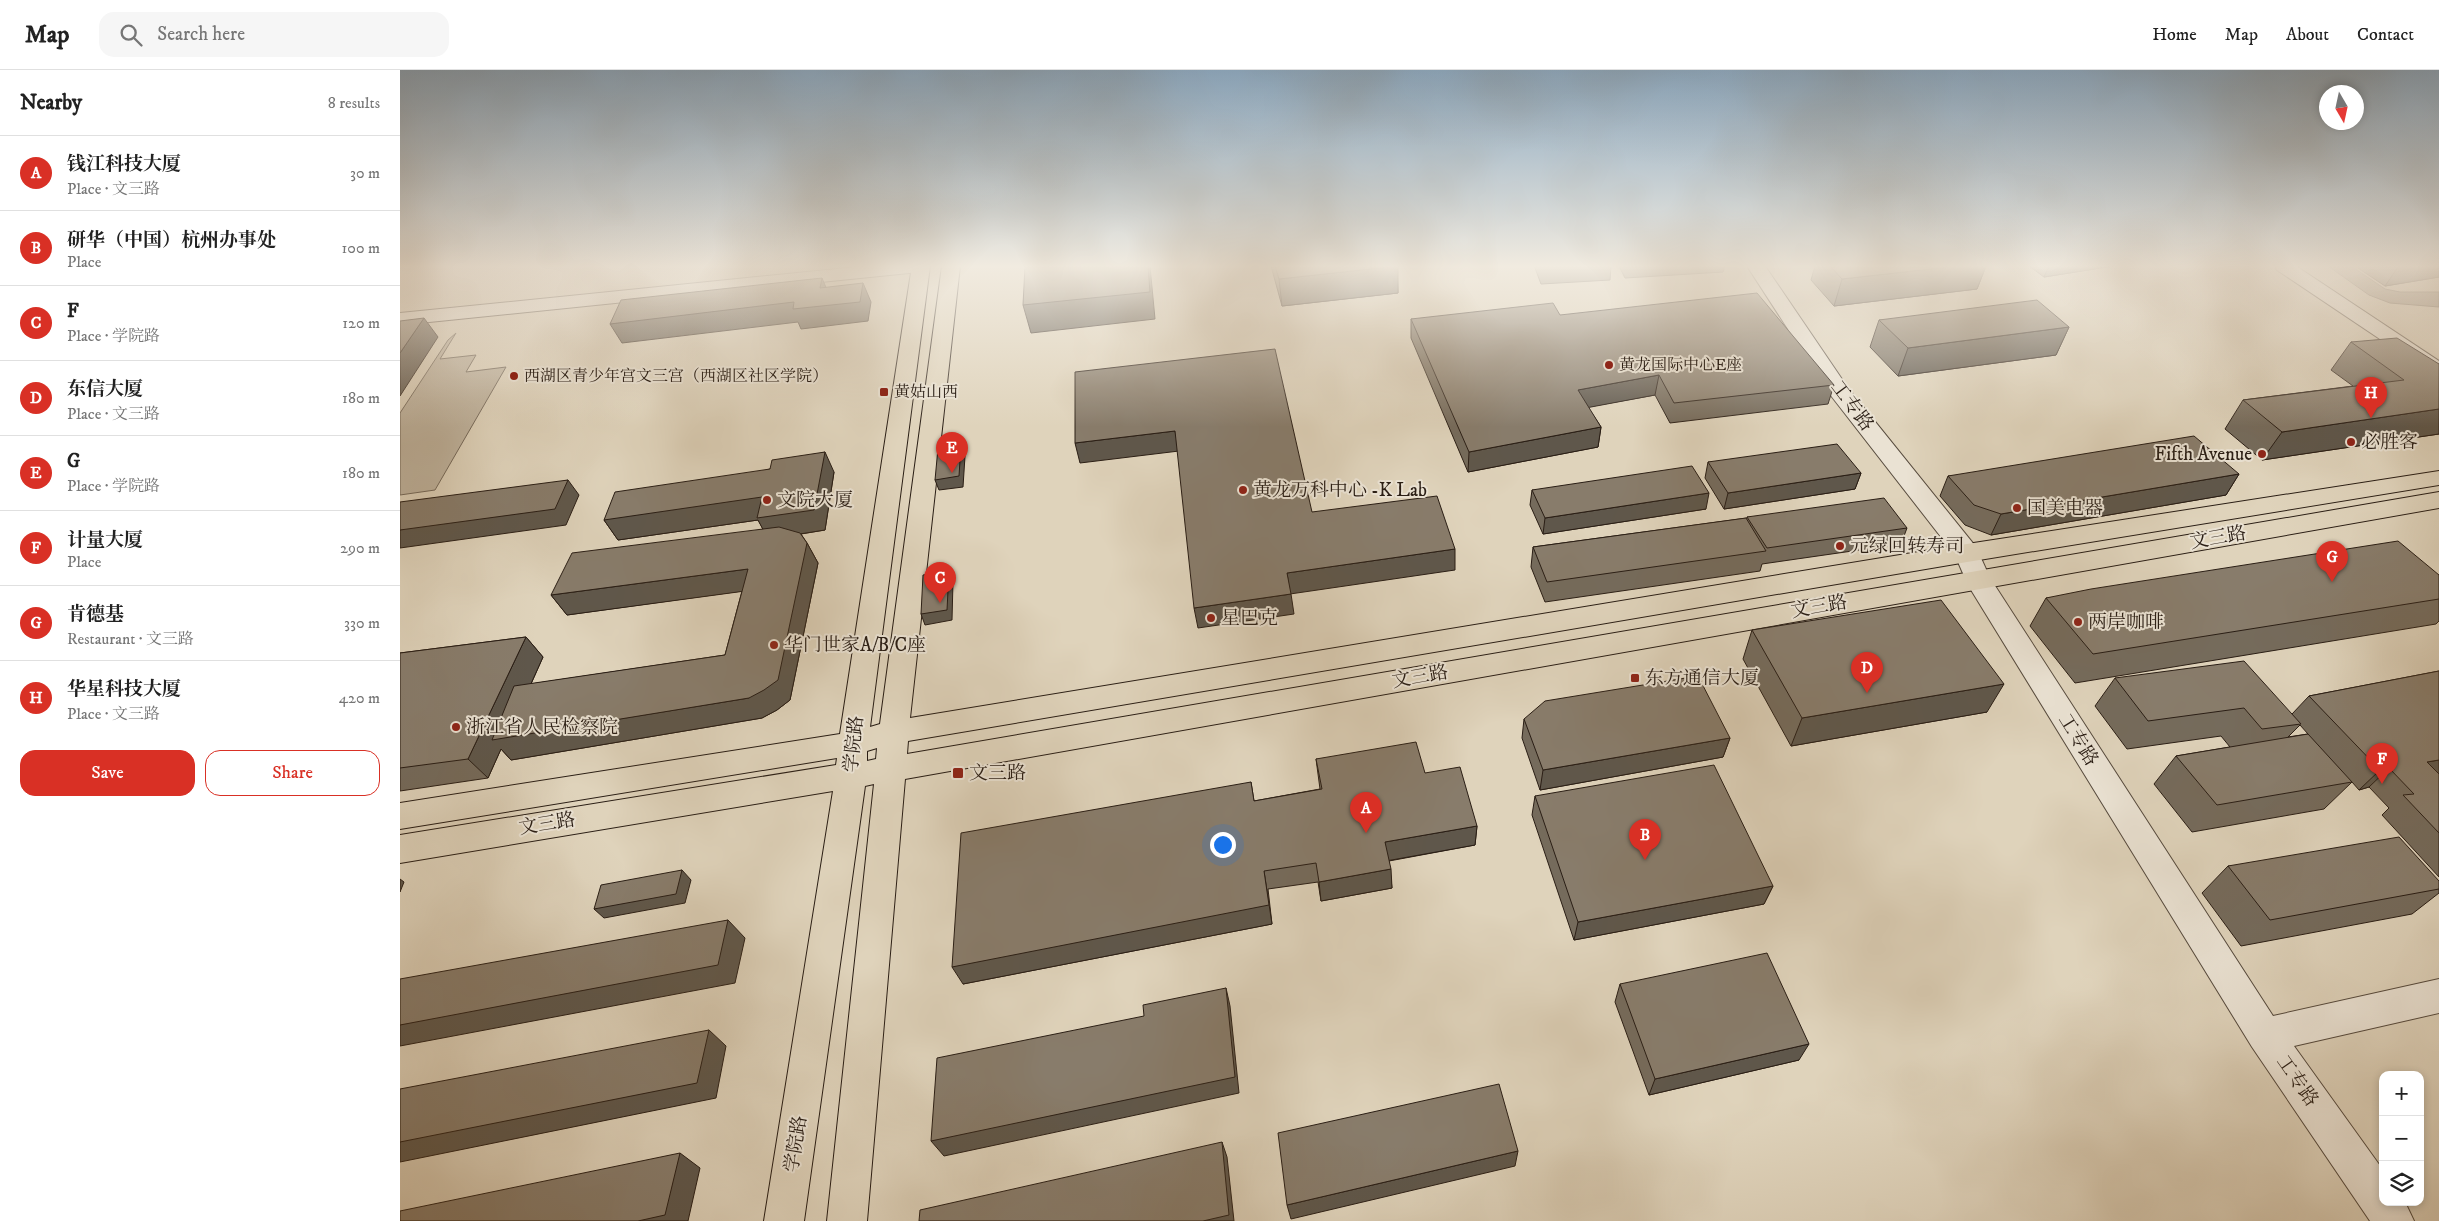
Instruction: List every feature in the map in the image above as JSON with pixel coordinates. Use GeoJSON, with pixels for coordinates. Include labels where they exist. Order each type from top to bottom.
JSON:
{"type":"FeatureCollection","features":[{"type":"Feature","properties":{"kind":"main road","name":"学院路"},"geometry":{"type":"LineString","coordinates":[[784,1221],[852,759],[913,320]]}},
{"type":"Feature","properties":{"kind":"main road","name":"学院路"},"geometry":{"type":"LineString","coordinates":[[847,1221],[894,732],[944,320]]}},
{"type":"Feature","properties":{"kind":"main road","name":"文三路"},"geometry":{"type":"LineString","coordinates":[[400,816],[852,759],[891,769],[2439,478]]}},
{"type":"Feature","properties":{"kind":"main road","name":"文三路"},"geometry":{"type":"LineString","coordinates":[[400,849],[852,759],[894,732],[1972,566],[2439,500]]}},
{"type":"Feature","properties":{"kind":"street","name":"工专路"},"geometry":{"type":"LineString","coordinates":[[1792,320],[1840,392],[1972,566],[2265,1035],[2394,1221]]}},
{"type":"Feature","properties":{"kind":"street"},"geometry":{"type":"LineString","coordinates":[[2364,320],[2439,370]]}},
{"type":"Feature","properties":{"kind":"street"},"geometry":{"type":"LineString","coordinates":[[2265,1035],[2439,996]]}},
{"type":"Feature","properties":{"kind":"shaded area"},"geometry":{"type":"Polygon","coordinates":[[[456,333],[440,359],[476,355],[466,372],[506,367],[435,490],[400,495],[400,413],[448,340],[456,333]]]}},
{"type":"Feature","properties":{"kind":"building"},"geometry":{"type":"Polygon","coordinates":[[[423,320],[400,353],[400,321],[423,320]]]}},
{"type":"Feature","properties":{"kind":"building"},"geometry":{"type":"Polygon","coordinates":[[[612,320],[646,320],[610,324],[612,320]]]}},
{"type":"Feature","properties":{"kind":"building","name":"黄龙国际中心E座"},"geometry":{"type":"Polygon","coordinates":[[[1411,320],[1779,320],[1834,385],[1674,403],[1659,375],[1578,390],[1601,427],[1469,452],[1411,320]]]}},
{"type":"Feature","properties":{"kind":"building"},"geometry":{"type":"Polygon","coordinates":[[[1879,320],[2060,320],[2069,327],[1908,348],[1879,320]]]}},
{"type":"Feature","properties":{"kind":"building"},"geometry":{"type":"Polygon","coordinates":[[[2397,338],[2439,364],[2439,409],[2282,432],[2243,400],[2404,380],[2351,342],[2397,338]]]}},
{"type":"Feature","properties":{"kind":"building","name":"黄龙万科中心 -K Lab"},"geometry":{"type":"Polygon","coordinates":[[[1275,349],[1312,512],[1437,496],[1455,549],[1287,573],[1291,594],[1194,608],[1175,431],[1075,443],[1075,372],[1275,349]]]}},
{"type":"Feature","properties":{"kind":"building"},"geometry":{"type":"Polygon","coordinates":[[[2194,436],[2239,474],[2001,514],[1974,505],[1948,476],[2194,436]]]}},
{"type":"Feature","properties":{"kind":"building"},"geometry":{"type":"Polygon","coordinates":[[[1837,444],[1861,473],[1728,493],[1708,462],[1837,444]]]}},
{"type":"Feature","properties":{"kind":"building"},"geometry":{"type":"Polygon","coordinates":[[[961,445],[959,476],[935,480],[938,448],[961,445]]]}},
{"type":"Feature","properties":{"kind":"building"},"geometry":{"type":"Polygon","coordinates":[[[825,452],[814,510],[757,518],[762,497],[604,520],[615,492],[770,469],[772,460],[825,452]]]}},
{"type":"Feature","properties":{"kind":"building"},"geometry":{"type":"Polygon","coordinates":[[[1692,466],[1709,493],[1545,518],[1532,490],[1692,466]]]}},
{"type":"Feature","properties":{"kind":"building"},"geometry":{"type":"Polygon","coordinates":[[[568,480],[555,509],[400,530],[400,502],[568,480]]]}},
{"type":"Feature","properties":{"kind":"building"},"geometry":{"type":"Polygon","coordinates":[[[1884,498],[1907,528],[1767,548],[1747,517],[1884,498]]]}},
{"type":"Feature","properties":{"kind":"building"},"geometry":{"type":"Polygon","coordinates":[[[1746,518],[1766,551],[1547,582],[1533,547],[1746,518]]]}},
{"type":"Feature","properties":{"kind":"building"},"geometry":{"type":"Polygon","coordinates":[[[779,527],[800,533],[807,543],[778,680],[749,698],[492,740],[514,686],[725,655],[748,569],[551,595],[572,553],[779,527]]]}},
{"type":"Feature","properties":{"kind":"building"},"geometry":{"type":"Polygon","coordinates":[[[2398,541],[2439,575],[2439,599],[2093,654],[2046,598],[2091,589],[2398,541]]]}},
{"type":"Feature","properties":{"kind":"building"},"geometry":{"type":"Polygon","coordinates":[[[949,571],[947,610],[921,614],[923,575],[949,571]]]}},
{"type":"Feature","properties":{"kind":"building"},"geometry":{"type":"Polygon","coordinates":[[[1941,600],[2004,684],[1802,718],[1752,630],[1941,600]]]}},
{"type":"Feature","properties":{"kind":"building","name":"浙江省人民检察院"},"geometry":{"type":"Polygon","coordinates":[[[526,637],[468,759],[400,768],[400,653],[526,637]]]}},
{"type":"Feature","properties":{"kind":"building"},"geometry":{"type":"Polygon","coordinates":[[[2244,661],[2301,724],[2262,729],[2244,708],[2148,721],[2115,678],[2244,661]]]}},
{"type":"Feature","properties":{"kind":"building"},"geometry":{"type":"Polygon","coordinates":[[[2439,671],[2439,760],[2427,762],[2439,774],[2439,833],[2403,795],[2414,794],[2389,768],[2380,770],[2309,696],[2439,671]]]}},
{"type":"Feature","properties":{"kind":"building"},"geometry":{"type":"Polygon","coordinates":[[[1698,676],[1730,738],[1543,770],[1524,719],[1545,701],[1698,676]]]}},
{"type":"Feature","properties":{"kind":"building"},"geometry":{"type":"Polygon","coordinates":[[[2308,734],[2352,782],[2217,805],[2176,756],[2308,734]]]}},
{"type":"Feature","properties":{"kind":"building"},"geometry":{"type":"Polygon","coordinates":[[[1416,742],[1425,773],[1460,767],[1477,826],[1385,842],[1391,869],[1319,882],[1316,863],[1264,871],[1269,905],[952,967],[961,833],[1251,782],[1254,801],[1322,789],[1316,759],[1416,742]]]}},
{"type":"Feature","properties":{"kind":"building"},"geometry":{"type":"Polygon","coordinates":[[[1714,765],[1773,886],[1578,922],[1535,796],[1714,765]]]}},
{"type":"Feature","properties":{"kind":"building"},"geometry":{"type":"Polygon","coordinates":[[[2399,837],[2439,881],[2439,889],[2270,920],[2228,866],[2399,837]]]}},
{"type":"Feature","properties":{"kind":"building"},"geometry":{"type":"Polygon","coordinates":[[[682,870],[676,894],[594,909],[601,885],[682,870]]]}},
{"type":"Feature","properties":{"kind":"building"},"geometry":{"type":"Polygon","coordinates":[[[728,920],[718,965],[400,1025],[400,979],[728,920]]]}},
{"type":"Feature","properties":{"kind":"building"},"geometry":{"type":"Polygon","coordinates":[[[1767,953],[1809,1044],[1655,1079],[1620,984],[1767,953]]]}},
{"type":"Feature","properties":{"kind":"building"},"geometry":{"type":"Polygon","coordinates":[[[1226,988],[1235,1077],[931,1141],[937,1058],[1144,1016],[1143,1005],[1226,988]]]}},
{"type":"Feature","properties":{"kind":"building"},"geometry":{"type":"Polygon","coordinates":[[[709,1030],[697,1083],[400,1142],[400,1089],[709,1030]]]}},
{"type":"Feature","properties":{"kind":"building"},"geometry":{"type":"Polygon","coordinates":[[[1499,1084],[1518,1151],[1287,1205],[1278,1133],[1499,1084]]]}},
{"type":"Feature","properties":{"kind":"building"},"geometry":{"type":"Polygon","coordinates":[[[1222,1142],[1229,1215],[1203,1221],[919,1221],[920,1210],[1222,1142]]]}},
{"type":"Feature","properties":{"kind":"building"},"geometry":{"type":"Polygon","coordinates":[[[680,1153],[665,1215],[638,1221],[400,1221],[400,1211],[680,1153]]]}},
{"type":"Feature","properties":{"kind":"place","name":"黄龙国际中心E座"},"geometry":{"type":"Point","coordinates":[1609,365]}},
{"type":"Feature","properties":{"kind":"place","name":"西湖区青少年宫文三宫（西湖区社区学院）"},"geometry":{"type":"Point","coordinates":[514,376]}},
{"type":"Feature","properties":{"kind":"place","name":"黄姑山西"},"geometry":{"type":"Point","coordinates":[884,392]}},
{"type":"Feature","properties":{"kind":"place","name":"华星科技大厦"},"geometry":{"type":"Point","coordinates":[2371,418]}},
{"type":"Feature","properties":{"kind":"place","name":"必胜客"},"geometry":{"type":"Point","coordinates":[2351,442]}},
{"type":"Feature","properties":{"kind":"place","name":"Fifth Avenue"},"geometry":{"type":"Point","coordinates":[2262,454]}},
{"type":"Feature","properties":{"kind":"place","name":"G"},"geometry":{"type":"Point","coordinates":[952,473]}},
{"type":"Feature","properties":{"kind":"place","name":"黄龙万科中心 -K Lab"},"geometry":{"type":"Point","coordinates":[1243,490]}},
{"type":"Feature","properties":{"kind":"place","name":"文院大厦"},"geometry":{"type":"Point","coordinates":[767,500]}},
{"type":"Feature","properties":{"kind":"place","name":"国美电器"},"geometry":{"type":"Point","coordinates":[2017,508]}},
{"type":"Feature","properties":{"kind":"place","name":"元绿回转寿司"},"geometry":{"type":"Point","coordinates":[1840,546]}},
{"type":"Feature","properties":{"kind":"place","name":"肯德基"},"geometry":{"type":"Point","coordinates":[2332,582]}},
{"type":"Feature","properties":{"kind":"place","name":"F"},"geometry":{"type":"Point","coordinates":[940,603]}},
{"type":"Feature","properties":{"kind":"place","name":"星巴克"},"geometry":{"type":"Point","coordinates":[1211,618]}},
{"type":"Feature","properties":{"kind":"place","name":"两岸咖啡"},"geometry":{"type":"Point","coordinates":[2078,622]}},
{"type":"Feature","properties":{"kind":"place","name":"华门世家A/B/C座"},"geometry":{"type":"Point","coordinates":[774,645]}},
{"type":"Feature","properties":{"kind":"place","name":"东方通信大厦"},"geometry":{"type":"Point","coordinates":[1635,678]}},
{"type":"Feature","properties":{"kind":"place","name":"东信大厦"},"geometry":{"type":"Point","coordinates":[1867,693]}},
{"type":"Feature","properties":{"kind":"place","name":"浙江省人民检察院"},"geometry":{"type":"Point","coordinates":[456,727]}},
{"type":"Feature","properties":{"kind":"place","name":"文三路"},"geometry":{"type":"Point","coordinates":[958,773]}},
{"type":"Feature","properties":{"kind":"place","name":"计量大厦"},"geometry":{"type":"Point","coordinates":[2382,784]}},
{"type":"Feature","properties":{"kind":"place","name":"钱江科技大厦"},"geometry":{"type":"Point","coordinates":[1366,833]}},
{"type":"Feature","properties":{"kind":"place","name":"研华（中国）杭州办事处"},"geometry":{"type":"Point","coordinates":[1645,860]}}]}
